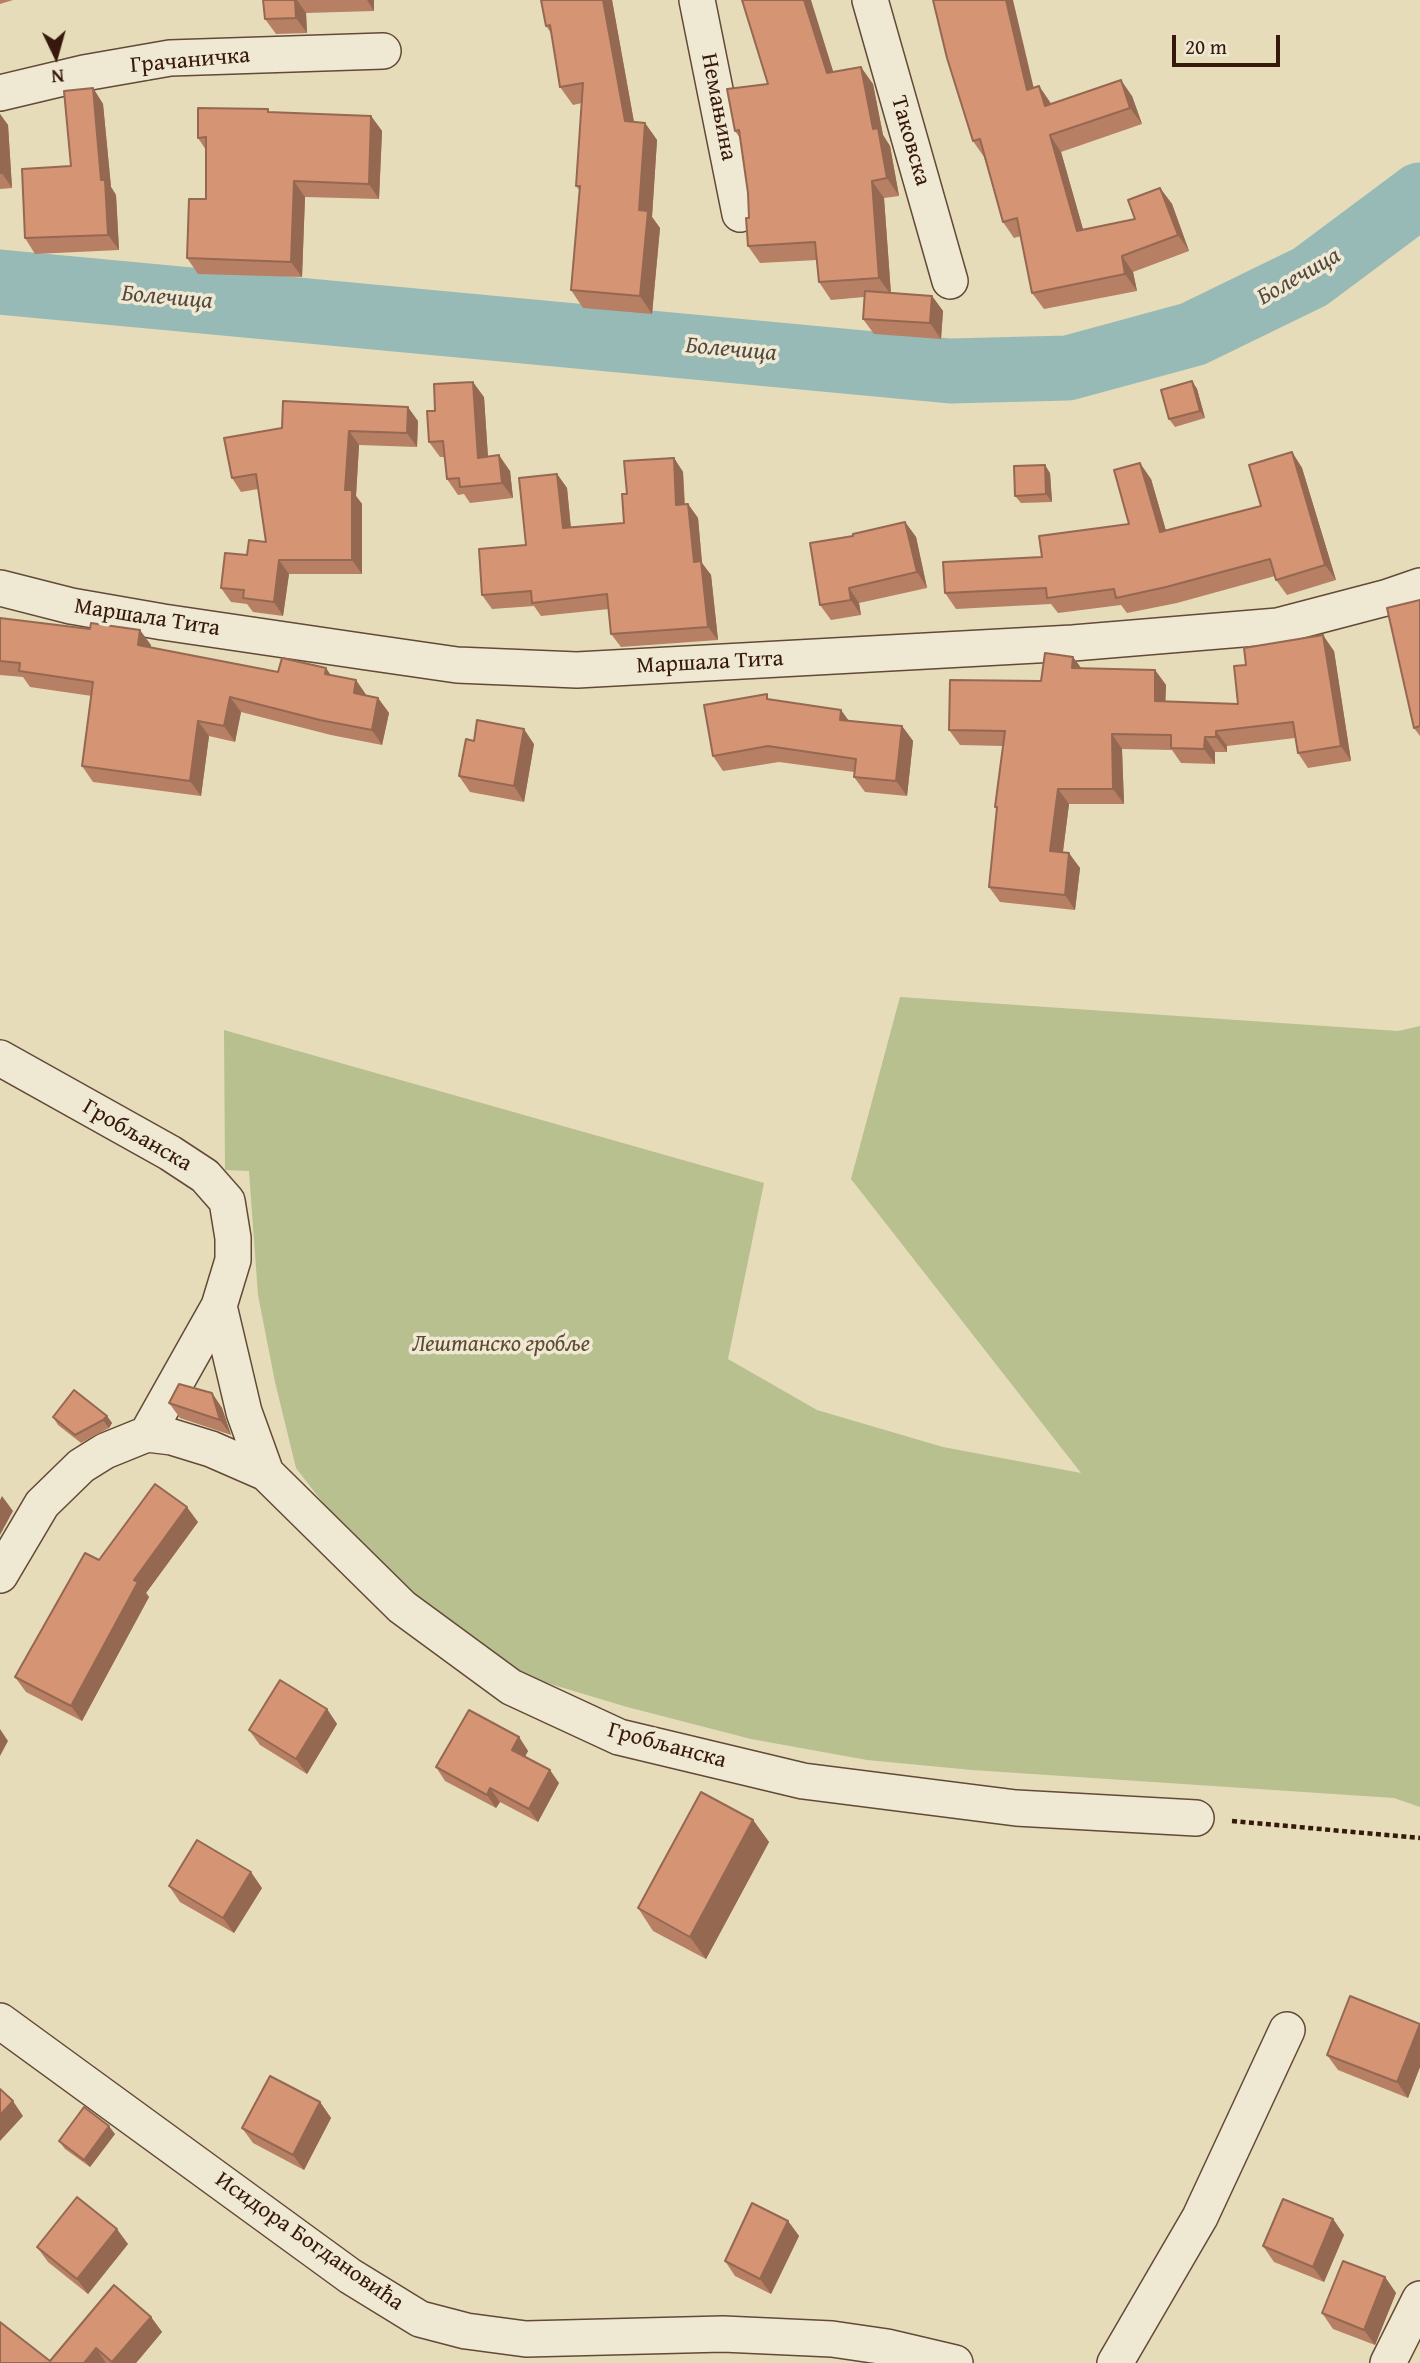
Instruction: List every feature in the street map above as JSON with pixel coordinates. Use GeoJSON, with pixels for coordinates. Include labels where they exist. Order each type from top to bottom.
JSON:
{"type":"FeatureCollection","features":[{"type":"Feature","properties":{"kind":"street","name":"Немањина"},"geometry":{"type":"LineString","coordinates":[[697,0],[740,214]]}},
{"type":"Feature","properties":{"kind":"street","name":"Таковска"},"geometry":{"type":"LineString","coordinates":[[870,0],[950,281]]}},
{"type":"Feature","properties":{"kind":"street","name":"Грачаничка"},"geometry":{"type":"LineString","coordinates":[[0,93],[84,73],[170,58],[383,51]]}},
{"type":"Feature","properties":{"kind":"street","name":"Маршала Тита"},"geometry":{"type":"LineString","coordinates":[[0,588],[71,606],[163,622],[406,657],[457,664],[577,670],[1073,643],[1278,626],[1420,586]]}},
{"type":"Feature","properties":{"kind":"street","name":"Гробљанска"},"geometry":{"type":"LineString","coordinates":[[0,1058],[170,1153],[205,1176],[227,1201],[233,1238],[233,1260],[219,1306],[147,1434],[172,1437],[266,1473],[402,1607],[511,1687],[619,1737],[803,1782],[1016,1808],[1196,1818]]}},
{"type":"Feature","properties":{"kind":"street"},"geometry":{"type":"LineString","coordinates":[[219,1306],[244,1412],[266,1473]]}},
{"type":"Feature","properties":{"kind":"street"},"geometry":{"type":"LineString","coordinates":[[0,1574],[42,1504],[81,1466],[105,1451],[147,1434]]}},
{"type":"Feature","properties":{"kind":"street","name":"Исидора Богдановића"},"geometry":{"type":"LineString","coordinates":[[0,2021],[362,2283],[420,2319],[466,2331],[511,2350],[723,2334],[832,2339],[887,2347],[955,2363]]}},
{"type":"Feature","properties":{"kind":"street"},"geometry":{"type":"LineString","coordinates":[[1115,2363],[1200,2217],[1287,2031]]}},
{"type":"Feature","properties":{"kind":"street"},"geometry":{"type":"LineString","coordinates":[[1388,2363],[1420,2299]]}},
{"type":"Feature","properties":{"kind":"path"},"geometry":{"type":"LineString","coordinates":[[1196,1818],[1420,1838]]}},
{"type":"Feature","properties":{"kind":"green space","name":"Лештанско гробље"},"geometry":{"type":"Polygon","coordinates":[[[900,997],[1398,1031],[1420,1026],[1420,1807],[1394,1798],[972,1770],[867,1760],[751,1739],[627,1707],[527,1677],[467,1644],[350,1538],[296,1468],[258,1295],[249,1171],[225,1170],[224,1030],[764,1183],[728,1359],[817,1410],[943,1447],[1081,1473],[851,1179],[900,997]]]}},
{"type":"Feature","properties":{"kind":"building"},"geometry":{"type":"Polygon","coordinates":[[[263,0],[295,0],[296,18],[265,19],[263,0]]]}},
{"type":"Feature","properties":{"kind":"building"},"geometry":{"type":"Polygon","coordinates":[[[541,0],[603,0],[625,121],[645,123],[639,210],[648,211],[640,296],[571,290],[580,186],[576,186],[583,83],[560,87],[550,25],[546,26],[541,0]]]}},
{"type":"Feature","properties":{"kind":"building"},"geometry":{"type":"Polygon","coordinates":[[[742,0],[804,0],[827,73],[861,67],[873,129],[878,128],[887,178],[872,181],[879,278],[819,282],[815,242],[748,246],[748,193],[739,130],[735,131],[727,89],[768,84],[742,0]]]}},
{"type":"Feature","properties":{"kind":"building"},"geometry":{"type":"Polygon","coordinates":[[[933,0],[1006,0],[1027,90],[1039,86],[1045,106],[1121,80],[1130,108],[1050,135],[1077,231],[1135,219],[1128,200],[1160,188],[1178,235],[1122,256],[1125,274],[1032,293],[1017,218],[1003,222],[980,139],[973,141],[947,58],[933,0]]]}},
{"type":"Feature","properties":{"kind":"building"},"geometry":{"type":"Polygon","coordinates":[[[93,88],[101,180],[105,180],[108,235],[25,238],[22,169],[71,166],[64,91],[93,88]]]}},
{"type":"Feature","properties":{"kind":"building"},"geometry":{"type":"Polygon","coordinates":[[[198,108],[268,109],[268,112],[371,116],[369,184],[294,181],[291,262],[187,258],[189,199],[206,199],[206,137],[198,138],[198,108]]]}},
{"type":"Feature","properties":{"kind":"building"},"geometry":{"type":"Polygon","coordinates":[[[865,291],[932,296],[930,323],[863,319],[865,291]]]}},
{"type":"Feature","properties":{"kind":"building"},"geometry":{"type":"Polygon","coordinates":[[[1192,381],[1200,411],[1169,419],[1161,390],[1192,381]]]}},
{"type":"Feature","properties":{"kind":"building"},"geometry":{"type":"Polygon","coordinates":[[[473,382],[478,458],[499,455],[502,483],[460,487],[459,478],[447,479],[443,441],[429,442],[427,411],[435,411],[434,384],[473,382]]]}},
{"type":"Feature","properties":{"kind":"building"},"geometry":{"type":"Polygon","coordinates":[[[283,401],[408,407],[407,433],[349,431],[345,490],[352,490],[352,560],[279,560],[274,602],[243,598],[244,590],[221,588],[225,553],[247,555],[249,540],[266,542],[256,474],[232,478],[224,438],[282,428],[283,401]]]}},
{"type":"Feature","properties":{"kind":"building"},"geometry":{"type":"Polygon","coordinates":[[[1292,452],[1325,565],[1276,580],[1270,559],[1116,598],[1114,589],[1047,598],[1046,588],[945,593],[943,562],[1042,557],[1039,536],[1129,524],[1114,470],[1140,463],[1160,532],[1261,506],[1249,465],[1292,452]]]}},
{"type":"Feature","properties":{"kind":"building"},"geometry":{"type":"Polygon","coordinates":[[[674,458],[676,505],[688,504],[694,562],[701,561],[708,627],[611,634],[607,594],[532,603],[531,591],[482,595],[479,549],[526,545],[519,478],[557,474],[563,528],[624,523],[622,494],[627,494],[624,461],[674,458]]]}},
{"type":"Feature","properties":{"kind":"building"},"geometry":{"type":"Polygon","coordinates":[[[1045,465],[1046,494],[1015,496],[1014,466],[1045,465]]]}},
{"type":"Feature","properties":{"kind":"building"},"geometry":{"type":"Polygon","coordinates":[[[905,522],[917,572],[849,588],[851,600],[820,605],[810,543],[853,536],[905,522]]]}},
{"type":"Feature","properties":{"kind":"building"},"geometry":{"type":"Polygon","coordinates":[[[1420,600],[1420,726],[1414,728],[1387,608],[1420,600]]]}},
{"type":"Feature","properties":{"kind":"building"},"geometry":{"type":"Polygon","coordinates":[[[0,618],[90,629],[91,623],[140,630],[138,645],[278,672],[282,658],[326,668],[325,674],[356,680],[354,693],[378,698],[372,730],[230,697],[224,726],[198,721],[190,781],[82,766],[93,682],[19,671],[20,663],[0,661],[0,618]]]}},
{"type":"Feature","properties":{"kind":"building"},"geometry":{"type":"Polygon","coordinates":[[[1323,635],[1341,746],[1298,753],[1293,722],[1216,731],[1216,737],[1205,737],[1204,749],[1171,748],[1171,735],[1112,734],[1113,789],[1058,789],[1050,851],[1069,853],[1065,895],[989,887],[995,807],[1005,731],[949,730],[950,680],[1041,681],[1045,653],[1073,657],[1072,668],[1155,670],[1155,701],[1238,704],[1234,666],[1246,665],[1244,648],[1323,635]]]}},
{"type":"Feature","properties":{"kind":"building"},"geometry":{"type":"Polygon","coordinates":[[[767,694],[767,699],[841,710],[840,720],[902,726],[896,781],[854,777],[856,759],[768,746],[713,756],[704,705],[767,694]]]}},
{"type":"Feature","properties":{"kind":"building"},"geometry":{"type":"Polygon","coordinates":[[[477,720],[524,729],[514,786],[459,776],[466,739],[474,741],[477,720]]]}},
{"type":"Feature","properties":{"kind":"building"},"geometry":{"type":"Polygon","coordinates":[[[179,1384],[212,1393],[220,1420],[169,1403],[179,1384]]]}},
{"type":"Feature","properties":{"kind":"building"},"geometry":{"type":"Polygon","coordinates":[[[74,1390],[107,1416],[75,1435],[53,1417],[74,1390]]]}},
{"type":"Feature","properties":{"kind":"building"},"geometry":{"type":"Polygon","coordinates":[[[155,1484],[187,1507],[134,1580],[138,1582],[71,1706],[15,1677],[85,1553],[99,1560],[155,1484]]]}},
{"type":"Feature","properties":{"kind":"building"},"geometry":{"type":"Polygon","coordinates":[[[280,1680],[327,1709],[296,1759],[249,1730],[280,1680]]]}},
{"type":"Feature","properties":{"kind":"building"},"geometry":{"type":"Polygon","coordinates":[[[469,1710],[519,1737],[512,1750],[550,1770],[529,1809],[490,1788],[487,1795],[436,1767],[469,1710]]]}},
{"type":"Feature","properties":{"kind":"building"},"geometry":{"type":"Polygon","coordinates":[[[701,1792],[753,1820],[690,1937],[638,1908],[701,1792]]]}},
{"type":"Feature","properties":{"kind":"building"},"geometry":{"type":"Polygon","coordinates":[[[197,1840],[251,1872],[223,1918],[169,1886],[197,1840]]]}},
{"type":"Feature","properties":{"kind":"building"},"geometry":{"type":"Polygon","coordinates":[[[1350,1996],[1420,2024],[1397,2082],[1327,2055],[1350,1996]]]}},
{"type":"Feature","properties":{"kind":"building"},"geometry":{"type":"Polygon","coordinates":[[[270,2076],[320,2102],[293,2155],[242,2128],[270,2076]]]}},
{"type":"Feature","properties":{"kind":"building"},"geometry":{"type":"Polygon","coordinates":[[[0,2089],[13,2101],[0,2115],[0,2089]]]}},
{"type":"Feature","properties":{"kind":"building"},"geometry":{"type":"Polygon","coordinates":[[[84,2107],[109,2126],[84,2160],[59,2141],[84,2107]]]}},
{"type":"Feature","properties":{"kind":"building"},"geometry":{"type":"Polygon","coordinates":[[[77,2197],[117,2229],[77,2279],[37,2247],[77,2197]]]}},
{"type":"Feature","properties":{"kind":"building"},"geometry":{"type":"Polygon","coordinates":[[[1283,2199],[1333,2219],[1313,2267],[1263,2246],[1283,2199]]]}},
{"type":"Feature","properties":{"kind":"building"},"geometry":{"type":"Polygon","coordinates":[[[752,2203],[788,2221],[760,2279],[725,2261],[752,2203]]]}},
{"type":"Feature","properties":{"kind":"building"},"geometry":{"type":"Polygon","coordinates":[[[1343,2261],[1385,2277],[1364,2330],[1322,2313],[1343,2261]]]}},
{"type":"Feature","properties":{"kind":"building"},"geometry":{"type":"Polygon","coordinates":[[[114,2285],[151,2317],[112,2362],[96,2348],[84,2363],[0,2363],[0,2322],[50,2361],[114,2285]]]}},
{"type":"Feature","properties":{"kind":"waterway","name":"Болечица"},"geometry":{"type":"LineString","coordinates":[[0,282],[950,371],[1068,368],[1193,334],[1310,277],[1420,195]]}}]}
